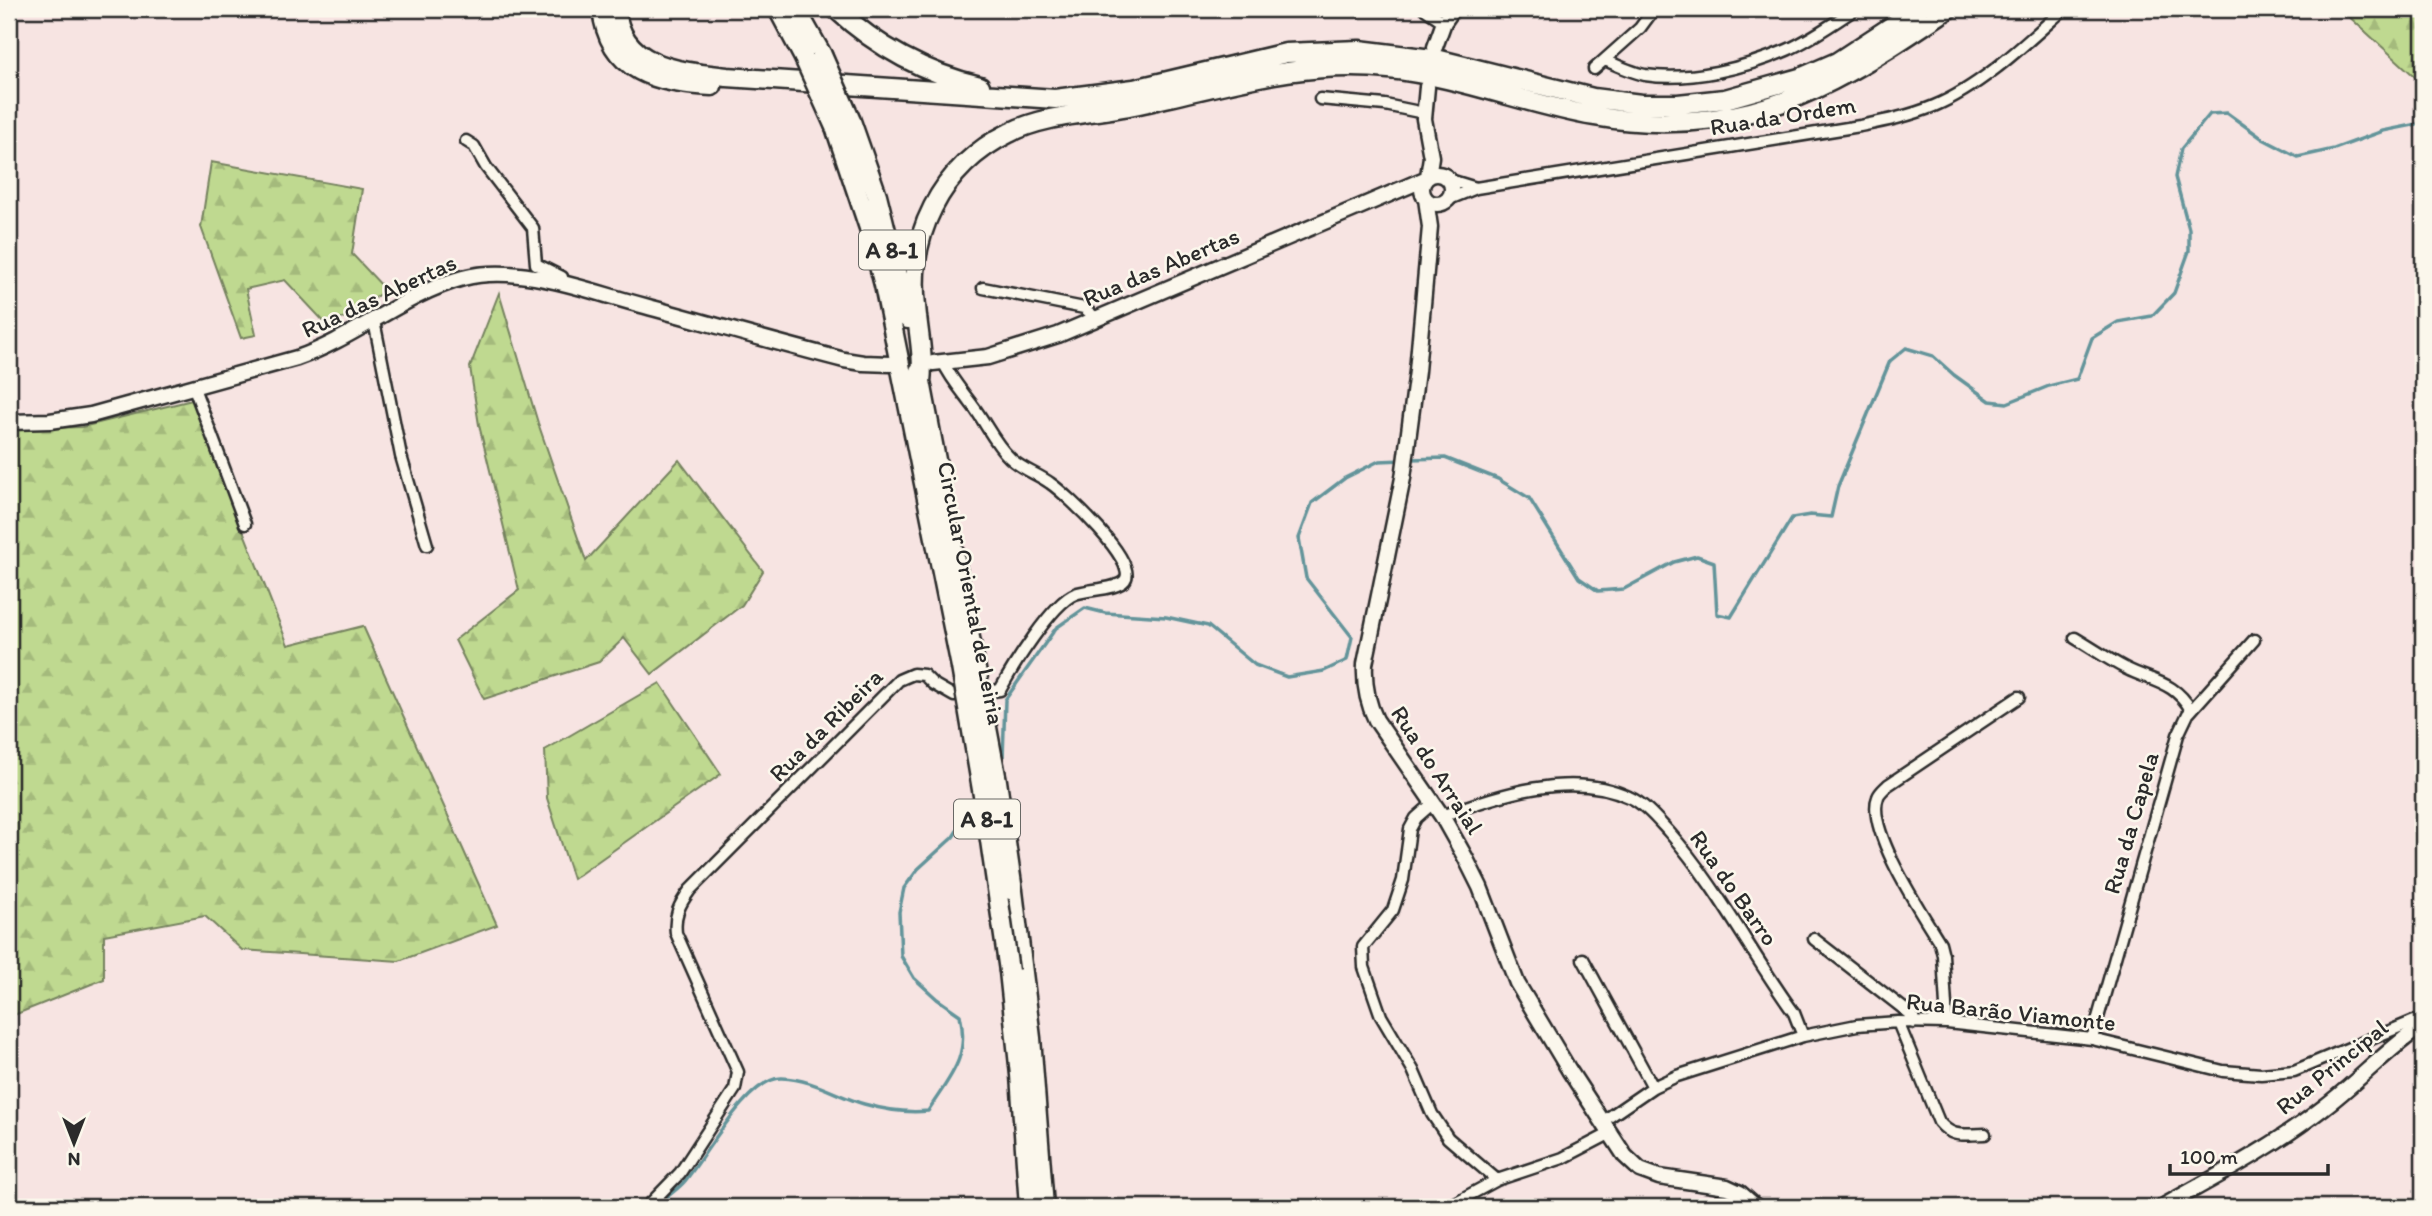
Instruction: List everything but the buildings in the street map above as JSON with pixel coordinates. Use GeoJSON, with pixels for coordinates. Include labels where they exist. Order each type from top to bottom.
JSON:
{"type":"FeatureCollection","features":[{"type":"Feature","properties":{"kind":"highway"},"geometry":{"type":"LineString","coordinates":[[602,9],[608,34],[622,56],[646,75],[667,82],[1017,106],[1138,105]]}},
{"type":"Feature","properties":{"kind":"highway"},"geometry":{"type":"LineString","coordinates":[[616,9],[621,30],[638,52],[663,67],[680,71],[908,91],[1055,99],[1134,89],[1286,53],[1339,50],[1440,60],[1613,101],[1661,105],[1709,102],[1762,91],[1818,71],[1853,52],[1918,9]]}},
{"type":"Feature","properties":{"kind":"highway"},"geometry":{"type":"LineString","coordinates":[[772,9],[787,27]]}},
{"type":"Feature","properties":{"kind":"highway","name":"Circular Oriental de Leiria"},"geometry":{"type":"LineString","coordinates":[[778,9],[787,27],[813,57]]}},
{"type":"Feature","properties":{"kind":"highway","name":"Circular Oriental de Leiria"},"geometry":{"type":"LineString","coordinates":[[796,9],[813,57],[843,124],[870,171],[887,231],[921,382],[968,665],[986,813],[1017,971],[1044,1207]]}},
{"type":"Feature","properties":{"kind":"highway"},"geometry":{"type":"LineString","coordinates":[[836,9],[892,52],[934,74],[988,88],[1081,96]]}},
{"type":"Feature","properties":{"kind":"highway"},"geometry":{"type":"LineString","coordinates":[[921,382],[923,359],[916,309],[916,261],[928,217],[945,187],[970,159],[1011,132],[1029,125],[1138,105],[1300,68],[1359,66],[1389,68],[1439,77],[1594,116],[1664,122],[1713,119],[1769,107],[1823,86],[1877,56],[1948,9]]}},
{"type":"Feature","properties":{"kind":"highway","name":"Circular Oriental de Leiria"},"geometry":{"type":"LineString","coordinates":[[843,124],[884,285],[968,665]]}},
{"type":"Feature","properties":{"kind":"highway","name":"Circular Oriental de Leiria"},"geometry":{"type":"LineString","coordinates":[[1017,971],[1020,1074],[1029,1207]]}},
{"type":"Feature","properties":{"kind":"street"},"geometry":{"type":"LineString","coordinates":[[1425,9],[1444,22]]}},
{"type":"Feature","properties":{"kind":"street"},"geometry":{"type":"LineString","coordinates":[[1434,47],[1444,22],[1453,9]]}},
{"type":"Feature","properties":{"kind":"street"},"geometry":{"type":"LineString","coordinates":[[1594,69],[1640,28],[1654,9]]}},
{"type":"Feature","properties":{"kind":"street"},"geometry":{"type":"LineString","coordinates":[[1605,60],[1645,75],[1678,76],[1716,71],[1788,50],[1856,9]]}},
{"type":"Feature","properties":{"kind":"street","name":"Rua da Ordem"},"geometry":{"type":"LineString","coordinates":[[1447,200],[1476,188],[1897,118],[1933,106],[1972,86],[2028,42],[2064,9]]}},
{"type":"Feature","properties":{"kind":"street"},"geometry":{"type":"LineString","coordinates":[[1427,87],[1424,113],[1432,184],[1452,190],[1447,200]]}},
{"type":"Feature","properties":{"kind":"street"},"geometry":{"type":"LineString","coordinates":[[1320,99],[1385,105],[1424,113]]}},
{"type":"Feature","properties":{"kind":"street"},"geometry":{"type":"LineString","coordinates":[[466,141],[474,146],[486,167],[533,228],[536,264],[562,277],[563,285]]}},
{"type":"Feature","properties":{"kind":"street","name":"Rua da Ordem"},"geometry":{"type":"LineString","coordinates":[[1432,184],[1476,188]]}},
{"type":"Feature","properties":{"kind":"street","name":"Rua das Abertas"},"geometry":{"type":"LineString","coordinates":[[938,363],[988,357],[1058,335],[1400,189],[1432,184],[1436,204],[1447,200]]}},
{"type":"Feature","properties":{"kind":"street","name":"Rua do Arraial"},"geometry":{"type":"LineString","coordinates":[[1432,184],[1420,350],[1403,478],[1366,658],[1365,680],[1370,706],[1376,720],[1442,816],[1474,874],[1517,983],[1606,1128],[1630,1162],[1640,1170],[1676,1181],[1727,1186],[1756,1207]]}},
{"type":"Feature","properties":{"kind":"street","name":"Rua do Arraial"},"geometry":{"type":"LineString","coordinates":[[1430,226],[1447,200]]}},
{"type":"Feature","properties":{"kind":"street","name":"Rua das Abertas"},"geometry":{"type":"LineString","coordinates":[[9,422],[50,421],[91,415],[309,354],[428,292],[466,278],[484,275],[514,275],[563,285],[844,360],[891,364]]}},
{"type":"Feature","properties":{"kind":"street"},"geometry":{"type":"LineString","coordinates":[[983,288],[1084,308],[1096,318]]}},
{"type":"Feature","properties":{"kind":"street"},"geometry":{"type":"LineString","coordinates":[[374,321],[401,456],[427,545]]}},
{"type":"Feature","properties":{"kind":"street","name":"Rua da Ribeira"},"geometry":{"type":"LineString","coordinates":[[647,1207],[680,1173],[735,1089],[738,1072],[676,933],[678,906],[690,890],[899,680],[913,674],[924,676],[954,696],[1000,690],[1023,653],[1062,603],[1074,594],[1118,586],[1128,573],[1114,547],[1078,506],[1052,484],[1013,461],[1004,452],[974,406],[938,363]]}},
{"type":"Feature","properties":{"kind":"street"},"geometry":{"type":"LineString","coordinates":[[194,388],[245,524]]}},
{"type":"Feature","properties":{"kind":"street"},"geometry":{"type":"LineString","coordinates":[[2075,638],[2127,669],[2179,692],[2191,710]]}},
{"type":"Feature","properties":{"kind":"street","name":"Rua da Capela"},"geometry":{"type":"LineString","coordinates":[[2092,1039],[2178,735],[2191,710],[2254,640]]}},
{"type":"Feature","properties":{"kind":"street"},"geometry":{"type":"LineString","coordinates":[[1947,1023],[1940,943],[1896,870],[1878,821],[1878,795],[1888,785],[2019,697]]}},
{"type":"Feature","properties":{"kind":"street","name":"Rua do Barro"},"geometry":{"type":"LineString","coordinates":[[1442,816],[1486,799],[1529,789],[1559,786],[1612,790],[1631,798],[1652,814],[1693,859],[1794,1013],[1803,1035]]}},
{"type":"Feature","properties":{"kind":"street"},"geometry":{"type":"LineString","coordinates":[[1433,803],[1416,818],[1410,829],[1403,880],[1397,900],[1393,910],[1363,947],[1364,967],[1381,1016],[1413,1070],[1432,1114],[1448,1138],[1497,1180]]}},
{"type":"Feature","properties":{"kind":"street"},"geometry":{"type":"LineString","coordinates":[[1814,939],[1913,1016],[1914,1023]]}},
{"type":"Feature","properties":{"kind":"street"},"geometry":{"type":"LineString","coordinates":[[1583,960],[1653,1087]]}},
{"type":"Feature","properties":{"kind":"street","name":"Rua Barão Viamonte"},"geometry":{"type":"LineString","coordinates":[[1447,1207],[1497,1180],[1563,1158],[1606,1128],[1653,1087],[1677,1076],[1803,1035],[1857,1025],[1947,1023],[2092,1039],[2224,1071],[2262,1074],[2294,1071],[2414,1021],[2423,1025]]}},
{"type":"Feature","properties":{"kind":"street"},"geometry":{"type":"LineString","coordinates":[[1898,1022],[1939,1122],[1947,1132],[1957,1135],[1985,1134]]}},
{"type":"Feature","properties":{"kind":"street","name":"Rua Principal"},"geometry":{"type":"LineString","coordinates":[[2162,1207],[2257,1154],[2299,1126],[2423,1025]]}},
{"type":"Feature","properties":{"kind":"green space"},"geometry":{"type":"Polygon","coordinates":[[[2347,9],[2423,9],[2423,84],[2345,13],[2347,9]]]}},
{"type":"Feature","properties":{"kind":"green space"},"geometry":{"type":"Polygon","coordinates":[[[211,162],[362,189],[352,254],[386,290],[329,327],[285,280],[246,289],[256,335],[241,338],[201,227],[211,162]]]}},
{"type":"Feature","properties":{"kind":"green space"},"geometry":{"type":"Polygon","coordinates":[[[499,293],[538,423],[586,561],[679,460],[763,571],[742,605],[652,674],[624,638],[599,662],[484,699],[455,640],[519,590],[479,425],[470,367],[499,293]]]}},
{"type":"Feature","properties":{"kind":"green space"},"geometry":{"type":"Polygon","coordinates":[[[192,400],[288,645],[363,626],[497,925],[399,961],[242,950],[205,916],[104,935],[104,979],[9,1017],[9,429],[82,427],[192,400]]]}},
{"type":"Feature","properties":{"kind":"green space"},"geometry":{"type":"Polygon","coordinates":[[[660,683],[721,774],[573,879],[547,798],[545,750],[660,683]]]}},
{"type":"Feature","properties":{"kind":"waterway"},"geometry":{"type":"LineString","coordinates":[[1411,459],[1445,458],[1498,479],[1529,498],[1579,578],[1598,591],[1624,589],[1674,562],[1697,556],[1714,562],[1717,614],[1731,617],[1792,518],[1810,515],[1831,517],[1838,486],[1890,361],[1906,348],[1933,356],[1990,401],[2007,403],[2049,386],[2077,379],[2092,338],[2118,322],[2152,316],[2174,293],[2189,251],[2189,229],[2175,177],[2181,149],[2210,114],[2227,113],[2263,139],[2298,157],[2334,149],[2383,131],[2423,123]]}},
{"type":"Feature","properties":{"kind":"waterway"},"geometry":{"type":"LineString","coordinates":[[1001,762],[1005,700],[1056,628],[1085,608],[1105,613],[1166,617],[1208,626],[1255,665],[1287,677],[1324,671],[1347,660],[1352,637],[1306,578],[1299,538],[1312,503],[1345,478],[1379,461],[1403,460]]}},
{"type":"Feature","properties":{"kind":"waterway"},"geometry":{"type":"LineString","coordinates":[[658,1207],[685,1181],[742,1104],[755,1090],[769,1081],[793,1079],[872,1106],[904,1111],[928,1111],[950,1077],[960,1055],[960,1015],[914,978],[901,956],[899,912],[904,888],[918,869],[953,837],[978,798]]}}]}
